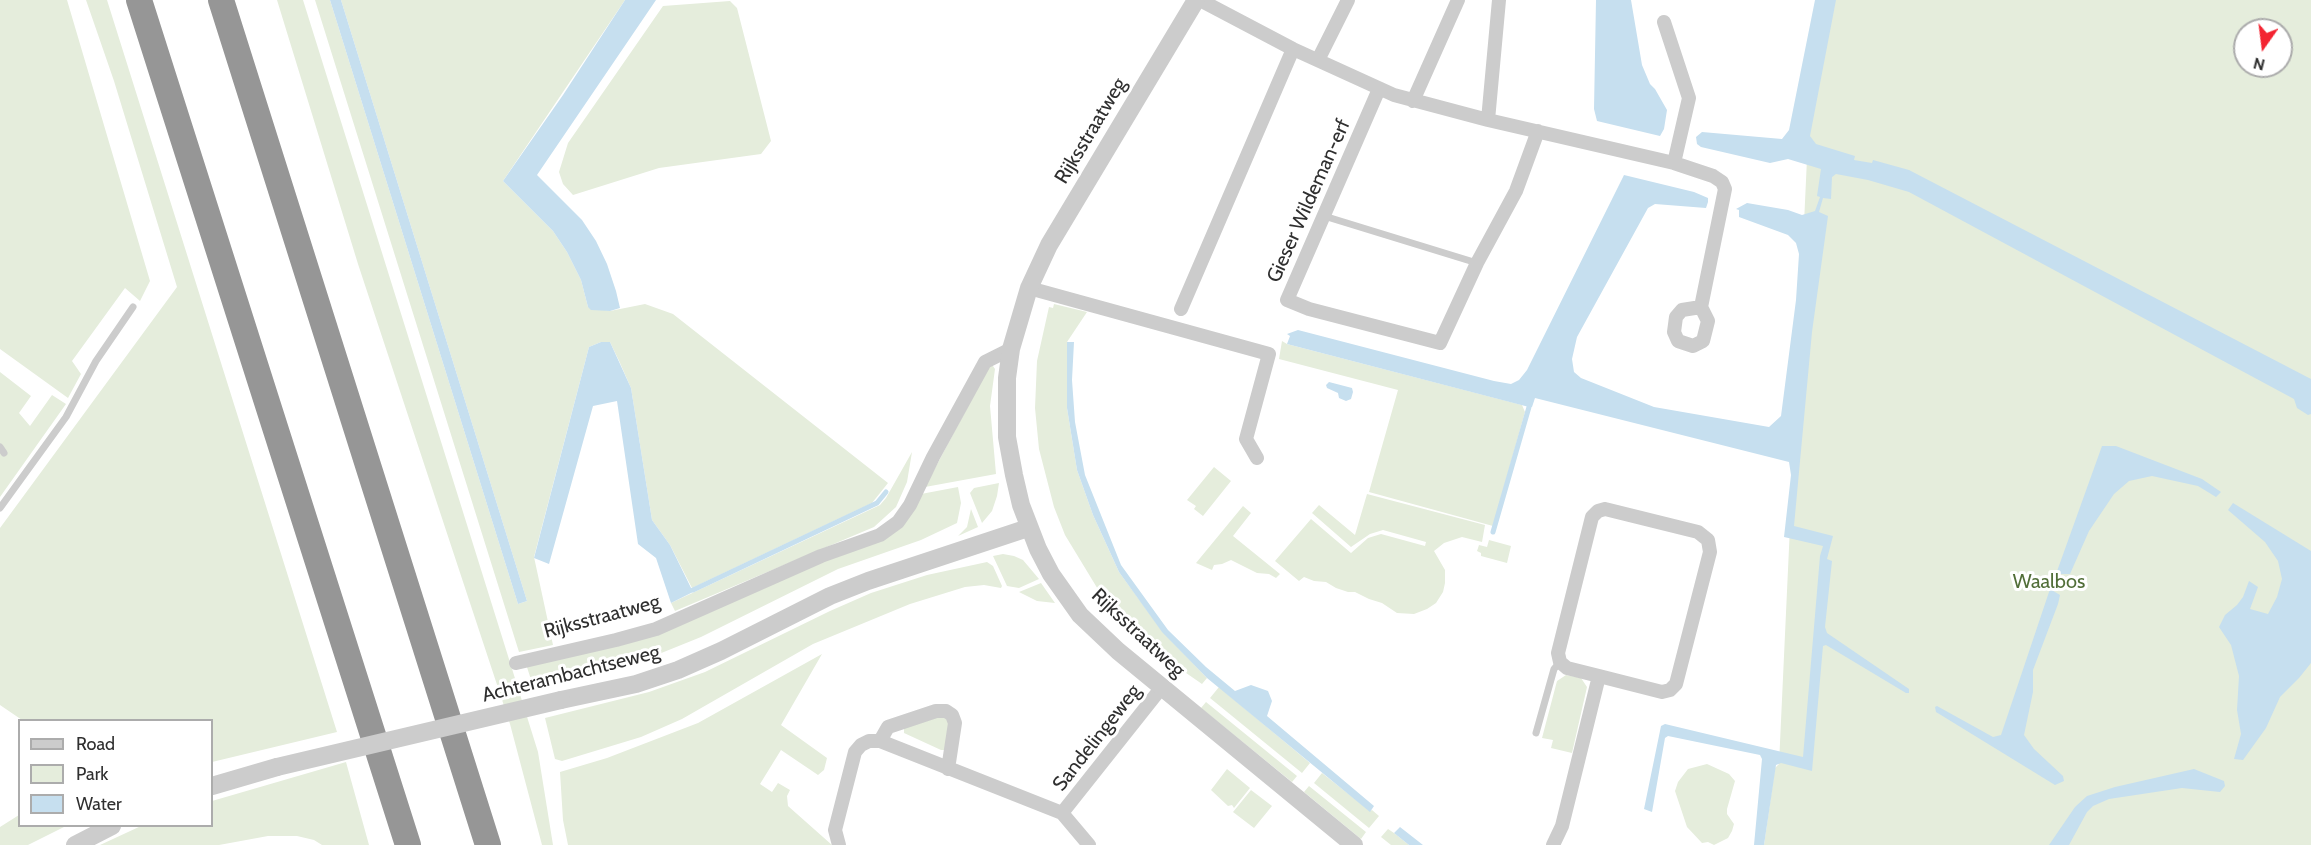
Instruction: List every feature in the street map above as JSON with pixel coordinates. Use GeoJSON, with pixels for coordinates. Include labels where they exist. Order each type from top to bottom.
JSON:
{"type":"FeatureCollection","features":[{"type":"Feature","properties":{"kind":"highway"},"geometry":{"type":"LineString","coordinates":[[139,0],[408,845]]}},
{"type":"Feature","properties":{"kind":"highway"},"geometry":{"type":"LineString","coordinates":[[220,0],[488,845]]}},
{"type":"Feature","properties":{"kind":"highway"},"geometry":{"type":"LineString","coordinates":[[374,741],[393,845]]}},
{"type":"Feature","properties":{"kind":"street"},"geometry":{"type":"LineString","coordinates":[[1198,0],[1293,49],[1379,89],[1413,101],[1674,163],[1713,176],[1722,182],[1725,189],[1701,307]]}},
{"type":"Feature","properties":{"kind":"street","name":"Rijksstraatweg"},"geometry":{"type":"LineString","coordinates":[[1198,0],[1049,244],[1029,288],[1011,349],[1007,378],[1007,437],[1021,506],[1028,528],[1051,574],[1080,615],[1118,651],[1354,845]]}},
{"type":"Feature","properties":{"kind":"street"},"geometry":{"type":"LineString","coordinates":[[1318,60],[1348,0]]}},
{"type":"Feature","properties":{"kind":"street"},"geometry":{"type":"LineString","coordinates":[[1413,101],[1458,0]]}},
{"type":"Feature","properties":{"kind":"street"},"geometry":{"type":"LineString","coordinates":[[1488,120],[1499,0]]}},
{"type":"Feature","properties":{"kind":"street"},"geometry":{"type":"LineString","coordinates":[[1664,22],[1689,98],[1674,163]]}},
{"type":"Feature","properties":{"kind":"street"},"geometry":{"type":"LineString","coordinates":[[1181,309],[1293,49]]}},
{"type":"Feature","properties":{"kind":"street","name":"Gieser Wildeman-erf"},"geometry":{"type":"LineString","coordinates":[[1379,89],[1287,300],[1309,309],[1440,343],[1477,263],[1516,191],[1538,131]]}},
{"type":"Feature","properties":{"kind":"street"},"geometry":{"type":"LineString","coordinates":[[1029,288],[1269,354],[1246,439],[1257,458]]}},
{"type":"Feature","properties":{"kind":"street","name":"Rijksstraatweg"},"geometry":{"type":"LineString","coordinates":[[516,663],[656,629],[820,556],[880,535],[898,522],[910,505],[933,457],[985,362],[1011,349]]}},
{"type":"Feature","properties":{"kind":"street"},"geometry":{"type":"LineString","coordinates":[[1605,508],[1698,532],[1708,540],[1710,552],[1676,684],[1670,690],[1662,692],[1599,676],[1567,668],[1560,662],[1558,653],[1592,517],[1605,508]]}},
{"type":"Feature","properties":{"kind":"street","name":"Achterambachtseweg"},"geometry":{"type":"LineString","coordinates":[[213,786],[277,767],[636,684],[678,670],[721,651],[830,596],[868,581],[1028,528]]}},
{"type":"Feature","properties":{"kind":"street"},"geometry":{"type":"LineString","coordinates":[[1553,845],[1562,825],[1599,676]]}},
{"type":"Feature","properties":{"kind":"street","name":"Sandelingeweg"},"geometry":{"type":"LineString","coordinates":[[1062,813],[1162,687]]}},
{"type":"Feature","properties":{"kind":"street"},"geometry":{"type":"LineString","coordinates":[[839,845],[835,830],[855,752],[861,745],[869,741],[880,741],[888,727],[936,711],[946,711],[952,715],[955,723],[948,769]]}},
{"type":"Feature","properties":{"kind":"street","name":"Sandelingeweg"},"geometry":{"type":"LineString","coordinates":[[880,741],[1062,813],[1089,845]]}},
{"type":"Feature","properties":{"kind":"street"},"geometry":{"type":"LineString","coordinates":[[75,845],[108,827]]}},
{"type":"Feature","properties":{"kind":"lane"},"geometry":{"type":"LineString","coordinates":[[1324,216],[1477,263]]}},
{"type":"Feature","properties":{"kind":"lane"},"geometry":{"type":"LineString","coordinates":[[0,508],[66,417],[96,361],[133,307]]}},
{"type":"Feature","properties":{"kind":"lane"},"geometry":{"type":"LineString","coordinates":[[1536,733],[1554,669],[1560,662]]}},
{"type":"Feature","properties":{"kind":"green space"},"geometry":{"type":"Polygon","coordinates":[[[0,0],[67,0],[150,281],[140,301],[125,288],[72,361],[81,374],[68,398],[0,349],[0,0]]]}},
{"type":"Feature","properties":{"kind":"green space"},"geometry":{"type":"Polygon","coordinates":[[[86,0],[107,0],[337,732],[213,762],[213,719],[21,719],[0,705],[0,528],[177,287],[114,81],[86,0]]]}},
{"type":"Feature","properties":{"kind":"green space"},"geometry":{"type":"Polygon","coordinates":[[[277,0],[303,0],[538,752],[553,845],[542,845],[510,724],[358,264],[277,0]]]}},
{"type":"Feature","properties":{"kind":"green space"},"geometry":{"type":"Polygon","coordinates":[[[315,0],[330,0],[518,604],[527,601],[341,0],[625,0],[503,181],[553,231],[581,280],[588,307],[610,311],[645,304],[673,314],[888,483],[872,503],[692,588],[670,545],[652,520],[631,388],[610,342],[601,342],[589,347],[534,557],[553,645],[519,652],[315,0]]]}},
{"type":"Feature","properties":{"kind":"green space","name":"Waalbos"},"geometry":{"type":"Polygon","coordinates":[[[1826,0],[2311,0],[2311,845],[1764,845],[1775,768],[1779,764],[1808,137],[1826,0]]]}},
{"type":"Feature","properties":{"kind":"green space"},"geometry":{"type":"Polygon","coordinates":[[[730,1],[737,8],[771,141],[761,154],[659,168],[573,195],[563,184],[559,172],[568,143],[663,6],[730,1]]]}},
{"type":"Feature","properties":{"kind":"green space"},"geometry":{"type":"Polygon","coordinates":[[[1054,304],[1087,312],[1067,342],[1067,408],[1077,470],[1093,515],[1119,572],[1162,631],[1207,678],[1202,684],[1176,666],[1177,664],[1131,626],[1099,591],[1065,535],[1054,507],[1039,449],[1035,408],[1037,361],[1049,307],[1053,308],[1054,304]]]}},
{"type":"Feature","properties":{"kind":"green space"},"geometry":{"type":"Polygon","coordinates":[[[1282,341],[1522,405],[1525,412],[1493,526],[1369,492],[1398,390],[1279,359],[1282,341]]]}},
{"type":"Feature","properties":{"kind":"green space"},"geometry":{"type":"Polygon","coordinates":[[[991,363],[995,369],[990,406],[996,474],[925,487],[991,363]]]}},
{"type":"Feature","properties":{"kind":"green space"},"geometry":{"type":"Polygon","coordinates":[[[0,372],[31,396],[19,413],[30,426],[52,395],[66,404],[0,497],[0,372]]]}},
{"type":"Feature","properties":{"kind":"green space"},"geometry":{"type":"Polygon","coordinates":[[[912,452],[907,482],[896,507],[874,527],[675,611],[671,603],[880,505],[912,452]]]}},
{"type":"Feature","properties":{"kind":"green space"},"geometry":{"type":"Polygon","coordinates":[[[1214,467],[1231,481],[1203,516],[1194,509],[1196,506],[1187,500],[1214,467]]]}},
{"type":"Feature","properties":{"kind":"green space"},"geometry":{"type":"Polygon","coordinates":[[[999,483],[992,511],[982,523],[970,493],[974,488],[999,483]]]}},
{"type":"Feature","properties":{"kind":"green space"},"geometry":{"type":"Polygon","coordinates":[[[958,487],[961,503],[957,523],[921,540],[838,569],[701,637],[644,660],[533,686],[526,664],[649,636],[897,527],[921,494],[958,487]]]}},
{"type":"Feature","properties":{"kind":"green space"},"geometry":{"type":"Polygon","coordinates":[[[1367,494],[1485,525],[1482,542],[1462,537],[1444,543],[1434,551],[1445,570],[1445,583],[1443,592],[1436,603],[1427,609],[1414,614],[1397,613],[1382,603],[1355,592],[1336,588],[1326,582],[1304,577],[1299,581],[1275,561],[1311,519],[1351,553],[1368,538],[1381,534],[1425,546],[1426,542],[1383,530],[1370,534],[1351,547],[1312,513],[1319,505],[1355,535],[1367,494]]]}},
{"type":"Feature","properties":{"kind":"green space"},"geometry":{"type":"Polygon","coordinates":[[[1243,506],[1251,513],[1233,536],[1280,574],[1276,578],[1269,574],[1257,573],[1231,560],[1214,565],[1212,570],[1196,563],[1243,506]]]}},
{"type":"Feature","properties":{"kind":"green space"},"geometry":{"type":"Polygon","coordinates":[[[971,509],[978,527],[958,536],[967,527],[971,509]]]}},
{"type":"Feature","properties":{"kind":"green space"},"geometry":{"type":"Polygon","coordinates":[[[1489,540],[1511,546],[1507,563],[1481,556],[1481,553],[1477,551],[1479,545],[1487,547],[1489,540]]]}},
{"type":"Feature","properties":{"kind":"green space"},"geometry":{"type":"Polygon","coordinates":[[[1003,554],[1023,560],[1039,579],[1019,588],[1007,586],[993,556],[1003,554]]]}},
{"type":"Feature","properties":{"kind":"green space"},"geometry":{"type":"Polygon","coordinates":[[[987,562],[993,566],[1001,588],[984,585],[965,587],[910,604],[813,644],[682,719],[641,737],[562,761],[555,759],[545,718],[649,692],[705,672],[871,593],[927,575],[987,562]]]}},
{"type":"Feature","properties":{"kind":"green space"},"geometry":{"type":"Polygon","coordinates":[[[1041,583],[1055,603],[1037,601],[1019,592],[1041,583]]]}},
{"type":"Feature","properties":{"kind":"green space"},"geometry":{"type":"Polygon","coordinates":[[[822,654],[781,725],[827,758],[824,770],[818,775],[781,750],[760,784],[772,792],[778,783],[790,790],[787,796],[788,806],[832,845],[568,845],[563,820],[560,772],[607,758],[698,723],[822,654]]]}},
{"type":"Feature","properties":{"kind":"green space"},"geometry":{"type":"Polygon","coordinates":[[[1566,675],[1581,678],[1587,687],[1572,753],[1551,748],[1553,740],[1542,738],[1557,681],[1566,675]]]}},
{"type":"Feature","properties":{"kind":"green space"},"geometry":{"type":"Polygon","coordinates":[[[1219,687],[1310,763],[1302,773],[1210,698],[1219,687]]]}},
{"type":"Feature","properties":{"kind":"green space"},"geometry":{"type":"Polygon","coordinates":[[[1206,702],[1297,776],[1292,782],[1201,708],[1206,702]]]}},
{"type":"Feature","properties":{"kind":"green space"},"geometry":{"type":"Polygon","coordinates":[[[941,715],[949,718],[946,750],[941,750],[904,733],[904,728],[941,715]]]}},
{"type":"Feature","properties":{"kind":"green space"},"geometry":{"type":"Polygon","coordinates":[[[346,762],[369,845],[322,845],[314,840],[297,836],[268,836],[219,845],[100,845],[139,827],[213,827],[213,801],[346,762]]]}},
{"type":"Feature","properties":{"kind":"green space"},"geometry":{"type":"Polygon","coordinates":[[[1707,764],[1729,774],[1735,781],[1727,809],[1727,814],[1734,824],[1732,831],[1728,838],[1714,845],[1708,842],[1702,843],[1687,827],[1675,791],[1678,782],[1688,769],[1707,764]]]}},
{"type":"Feature","properties":{"kind":"green space"},"geometry":{"type":"Polygon","coordinates":[[[1227,769],[1250,788],[1234,808],[1232,805],[1228,806],[1211,790],[1227,769]]]}},
{"type":"Feature","properties":{"kind":"green space"},"geometry":{"type":"Polygon","coordinates":[[[1322,773],[1379,816],[1369,828],[1314,783],[1322,773]]]}},
{"type":"Feature","properties":{"kind":"green space"},"geometry":{"type":"Polygon","coordinates":[[[1309,786],[1366,832],[1361,839],[1304,792],[1309,786]]]}},
{"type":"Feature","properties":{"kind":"green space"},"geometry":{"type":"Polygon","coordinates":[[[1251,790],[1272,806],[1254,828],[1233,812],[1251,790]]]}},
{"type":"Feature","properties":{"kind":"green space"},"geometry":{"type":"Polygon","coordinates":[[[18,816],[18,827],[64,827],[28,845],[0,845],[0,827],[18,816]]]}},
{"type":"Feature","properties":{"kind":"green space"},"geometry":{"type":"Polygon","coordinates":[[[1388,829],[1409,845],[1391,845],[1381,837],[1388,829]]]}},
{"type":"Feature","properties":{"kind":"water"},"geometry":{"type":"Polygon","coordinates":[[[330,0],[341,0],[527,601],[518,604],[330,0]]]}},
{"type":"Feature","properties":{"kind":"water"},"geometry":{"type":"Polygon","coordinates":[[[625,0],[656,0],[537,175],[582,220],[607,264],[620,308],[610,311],[591,310],[588,307],[581,280],[553,231],[503,181],[625,0]]]}},
{"type":"Feature","properties":{"kind":"water"},"geometry":{"type":"Polygon","coordinates":[[[1596,0],[1631,0],[1642,65],[1650,84],[1667,110],[1664,129],[1660,136],[1597,121],[1594,109],[1596,0]]]}},
{"type":"Feature","properties":{"kind":"water"},"geometry":{"type":"Polygon","coordinates":[[[1815,0],[1836,0],[1810,136],[1816,144],[1855,156],[1854,160],[1872,163],[1873,160],[1909,170],[2311,379],[2311,414],[2308,415],[2297,408],[2294,399],[1909,192],[1868,180],[1836,174],[1832,177],[1831,199],[1823,198],[1819,212],[1828,216],[1812,332],[1794,526],[1833,536],[1827,559],[1832,561],[1825,627],[1827,633],[1909,689],[1909,693],[1826,645],[1823,646],[1812,771],[1781,763],[1776,765],[1764,845],[1754,845],[1762,759],[1760,755],[1668,736],[1665,738],[1652,812],[1644,809],[1661,726],[1665,724],[1803,757],[1820,556],[1823,546],[1784,537],[1791,475],[1789,462],[1535,398],[1532,407],[1529,407],[1287,344],[1290,336],[1287,334],[1298,330],[1511,384],[1519,380],[1527,370],[1624,175],[1694,192],[1708,198],[1708,202],[1706,208],[1655,204],[1648,208],[1577,337],[1572,359],[1574,372],[1581,378],[1654,407],[1769,427],[1781,416],[1796,300],[1799,254],[1796,243],[1788,235],[1739,217],[1739,210],[1736,209],[1747,203],[1788,210],[1802,215],[1815,211],[1820,197],[1817,196],[1821,169],[1788,159],[1770,163],[1701,147],[1697,144],[1696,137],[1702,132],[1782,139],[1789,130],[1815,0]]]}},
{"type":"Feature","properties":{"kind":"water"},"geometry":{"type":"Polygon","coordinates":[[[601,342],[610,342],[631,388],[652,520],[670,545],[693,592],[671,603],[656,558],[638,544],[617,401],[593,406],[549,564],[534,558],[589,347],[601,342]]]}},
{"type":"Feature","properties":{"kind":"water"},"geometry":{"type":"Polygon","coordinates":[[[1067,342],[1074,342],[1072,380],[1075,422],[1085,475],[1121,565],[1168,630],[1206,667],[1235,691],[1251,685],[1268,691],[1272,701],[1267,716],[1374,806],[1370,812],[1207,678],[1162,632],[1119,572],[1093,515],[1077,470],[1067,408],[1067,342]]]}},
{"type":"Feature","properties":{"kind":"water"},"geometry":{"type":"Polygon","coordinates":[[[1329,382],[1352,388],[1351,399],[1346,401],[1339,398],[1338,393],[1327,388],[1326,385],[1329,382]]]}},
{"type":"Feature","properties":{"kind":"water"},"geometry":{"type":"Polygon","coordinates":[[[2102,446],[2116,446],[2202,479],[2221,492],[2216,497],[2198,486],[2152,476],[2129,481],[2114,494],[2089,531],[2070,574],[2056,574],[2102,446]]]}},
{"type":"Feature","properties":{"kind":"water"},"geometry":{"type":"Polygon","coordinates":[[[2233,503],[2311,551],[2311,663],[2280,697],[2266,728],[2243,760],[2234,759],[2241,734],[2237,710],[2239,676],[2231,645],[2219,627],[2225,615],[2243,597],[2249,581],[2258,587],[2250,609],[2268,614],[2277,597],[2282,579],[2278,561],[2265,542],[2228,510],[2233,503]]]}},
{"type":"Feature","properties":{"kind":"water"},"geometry":{"type":"Polygon","coordinates":[[[2050,589],[2060,595],[2033,670],[2033,692],[2024,735],[2034,749],[2063,776],[2064,781],[2055,785],[1936,712],[1935,707],[1937,706],[1993,737],[2001,735],[2050,589]]]}},
{"type":"Feature","properties":{"kind":"water"},"geometry":{"type":"Polygon","coordinates":[[[2194,769],[2224,781],[2225,786],[2220,792],[2182,788],[2109,799],[2093,806],[2087,812],[2069,845],[2049,845],[2075,807],[2087,796],[2115,787],[2194,769]]]}},
{"type":"Feature","properties":{"kind":"water"},"geometry":{"type":"Polygon","coordinates":[[[1400,827],[1423,845],[1409,845],[1394,833],[1400,827]]]}},
{"type":"Feature","properties":{"kind":"waterway"},"geometry":{"type":"LineString","coordinates":[[1493,532],[1529,407]]}},
{"type":"Feature","properties":{"kind":"waterway"},"geometry":{"type":"LineString","coordinates":[[693,590],[877,503],[886,492]]}}]}
